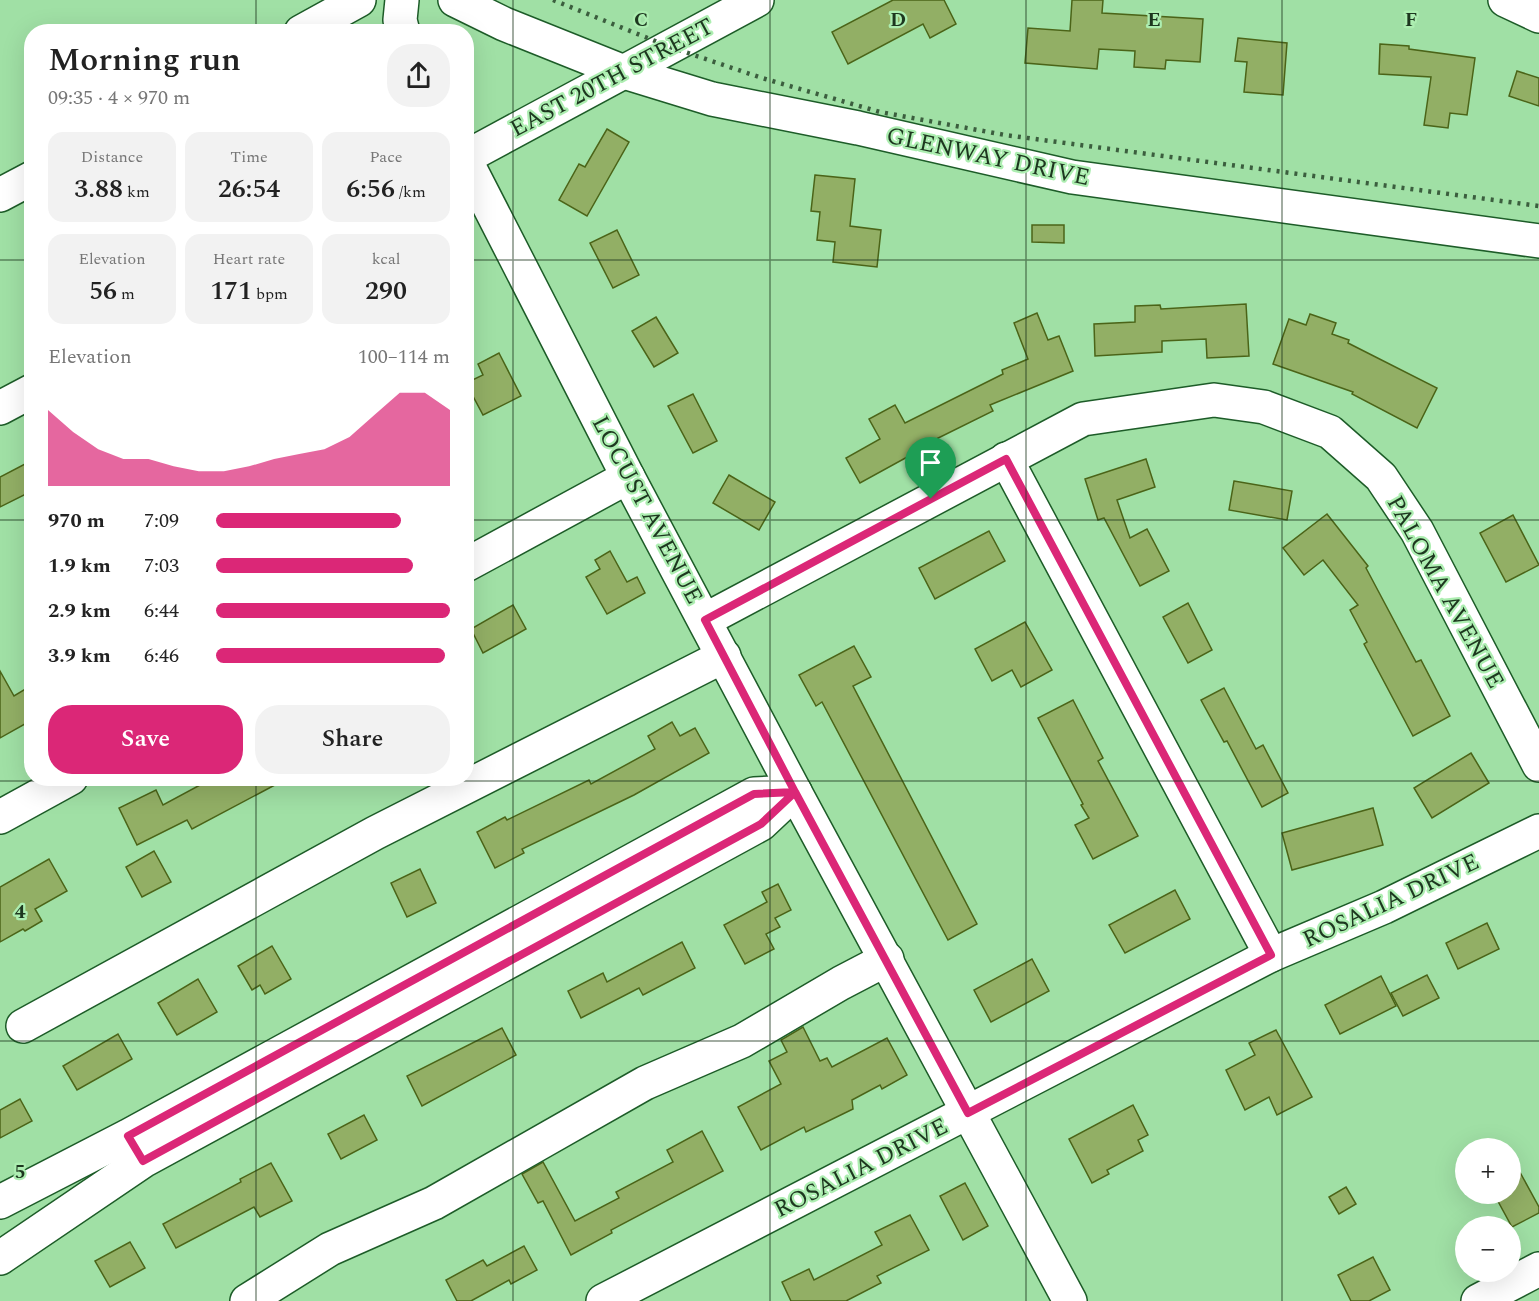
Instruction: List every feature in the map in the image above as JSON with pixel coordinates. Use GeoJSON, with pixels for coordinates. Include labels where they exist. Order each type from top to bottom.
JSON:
{"type":"FeatureCollection","features":[{"type":"Feature","properties":{"kind":"street"},"geometry":{"type":"LineString","coordinates":[[315,24],[358,0]]}},
{"type":"Feature","properties":{"kind":"street"},"geometry":{"type":"LineString","coordinates":[[401,24],[402,0]]}},
{"type":"Feature","properties":{"kind":"street","name":"GLENWAY DRIVE"},"geometry":{"type":"LineString","coordinates":[[455,0],[504,24],[624,72],[712,99],[858,128],[1072,177],[1539,241]]}},
{"type":"Feature","properties":{"kind":"street","name":"EAST 20TH STREET"},"geometry":{"type":"LineString","coordinates":[[474,154],[757,0]]}},
{"type":"Feature","properties":{"kind":"street"},"geometry":{"type":"LineString","coordinates":[[1505,0],[1539,16]]}},
{"type":"Feature","properties":{"kind":"street","name":"LOCUST AVENUE"},"geometry":{"type":"LineString","coordinates":[[474,174],[628,477],[1070,1301]]}},
{"type":"Feature","properties":{"kind":"street"},"geometry":{"type":"LineString","coordinates":[[0,195],[24,182]]}},
{"type":"Feature","properties":{"kind":"street"},"geometry":{"type":"LineString","coordinates":[[0,408],[24,395]]}},
{"type":"Feature","properties":{"kind":"street","name":"PALOMA AVENUE"},"geometry":{"type":"LineString","coordinates":[[705,620],[1083,419],[1214,400],[1264,407],[1330,432],[1381,477],[1417,531],[1539,765]]}},
{"type":"Feature","properties":{"kind":"street"},"geometry":{"type":"LineString","coordinates":[[1006,459],[1271,955]]}},
{"type":"Feature","properties":{"kind":"street"},"geometry":{"type":"LineString","coordinates":[[474,561],[628,477]]}},
{"type":"Feature","properties":{"kind":"street"},"geometry":{"type":"LineString","coordinates":[[474,783],[724,656]]}},
{"type":"Feature","properties":{"kind":"street"},"geometry":{"type":"LineString","coordinates":[[0,817],[56,786]]}},
{"type":"Feature","properties":{"kind":"street"},"geometry":{"type":"LineString","coordinates":[[22,1026],[375,833],[468,786]]}},
{"type":"Feature","properties":{"kind":"street"},"geometry":{"type":"LineString","coordinates":[[0,1202],[136,1148],[754,794],[795,792]]}},
{"type":"Feature","properties":{"kind":"street","name":"ROSALIA DRIVE"},"geometry":{"type":"LineString","coordinates":[[603,1301],[1271,955],[1384,907],[1539,831]]}},
{"type":"Feature","properties":{"kind":"street"},"geometry":{"type":"LineString","coordinates":[[247,1301],[330,1249],[434,1203],[645,1083],[742,1041],[887,959]]}},
{"type":"Feature","properties":{"kind":"street"},"geometry":{"type":"LineString","coordinates":[[0,1258],[136,1148]]}},
{"type":"Feature","properties":{"kind":"street"},"geometry":{"type":"LineString","coordinates":[[1478,1301],[1539,1269]]}},
{"type":"Feature","properties":{"kind":"building"},"geometry":{"type":"Polygon","coordinates":[[[893,0],[944,0],[956,24],[930,38],[923,24],[848,64],[832,32],[893,0]]]}},
{"type":"Feature","properties":{"kind":"building"},"geometry":{"type":"Polygon","coordinates":[[[1072,0],[1103,0],[1102,13],[1203,19],[1200,62],[1166,60],[1165,69],[1134,67],[1135,51],[1099,49],[1097,69],[1025,63],[1028,28],[1070,31],[1072,0]]]}},
{"type":"Feature","properties":{"kind":"building"},"geometry":{"type":"Polygon","coordinates":[[[1238,38],[1287,43],[1283,95],[1244,92],[1247,62],[1235,61],[1238,38]]]}},
{"type":"Feature","properties":{"kind":"building"},"geometry":{"type":"Polygon","coordinates":[[[1380,44],[1409,46],[1409,49],[1475,58],[1467,115],[1450,113],[1448,128],[1424,125],[1431,77],[1379,74],[1380,44]]]}},
{"type":"Feature","properties":{"kind":"building"},"geometry":{"type":"Polygon","coordinates":[[[1517,71],[1539,78],[1539,106],[1509,96],[1517,71]]]}},
{"type":"Feature","properties":{"kind":"building"},"geometry":{"type":"Polygon","coordinates":[[[607,129],[629,142],[587,216],[559,200],[579,164],[585,167],[607,129]]]}},
{"type":"Feature","properties":{"kind":"building"},"geometry":{"type":"Polygon","coordinates":[[[815,175],[855,179],[850,226],[881,230],[877,267],[833,262],[835,242],[817,240],[820,212],[811,211],[815,175]]]}},
{"type":"Feature","properties":{"kind":"building"},"geometry":{"type":"Polygon","coordinates":[[[1032,225],[1064,225],[1064,243],[1032,242],[1032,225]]]}},
{"type":"Feature","properties":{"kind":"building"},"geometry":{"type":"Polygon","coordinates":[[[617,230],[639,275],[613,288],[590,243],[617,230]]]}},
{"type":"Feature","properties":{"kind":"building"},"geometry":{"type":"Polygon","coordinates":[[[1246,304],[1249,356],[1207,358],[1206,339],[1162,341],[1162,352],[1095,356],[1094,324],[1135,322],[1135,306],[1160,305],[1161,309],[1246,304]]]}},
{"type":"Feature","properties":{"kind":"building"},"geometry":{"type":"Polygon","coordinates":[[[1037,313],[1048,340],[1059,336],[1073,371],[990,405],[993,411],[918,448],[920,450],[860,483],[846,458],[880,439],[869,419],[895,405],[905,423],[1003,374],[1002,370],[1028,359],[1014,323],[1037,313]]]}},
{"type":"Feature","properties":{"kind":"building"},"geometry":{"type":"Polygon","coordinates":[[[1310,314],[1336,323],[1332,334],[1349,340],[1348,343],[1437,388],[1417,428],[1352,394],[1353,392],[1273,364],[1289,319],[1306,325],[1310,314]]]}},
{"type":"Feature","properties":{"kind":"building"},"geometry":{"type":"Polygon","coordinates":[[[656,317],[678,353],[654,367],[632,331],[656,317]]]}},
{"type":"Feature","properties":{"kind":"building"},"geometry":{"type":"Polygon","coordinates":[[[499,353],[521,396],[483,415],[474,398],[474,379],[483,375],[478,364],[499,353]]]}},
{"type":"Feature","properties":{"kind":"building"},"geometry":{"type":"Polygon","coordinates":[[[693,394],[717,441],[693,453],[668,406],[693,394]]]}},
{"type":"Feature","properties":{"kind":"building"},"geometry":{"type":"Polygon","coordinates":[[[1146,459],[1155,487],[1117,500],[1130,538],[1147,529],[1169,571],[1140,586],[1104,518],[1098,520],[1085,479],[1146,459]]]}},
{"type":"Feature","properties":{"kind":"building"},"geometry":{"type":"Polygon","coordinates":[[[24,465],[24,495],[0,507],[0,477],[24,465]]]}},
{"type":"Feature","properties":{"kind":"building"},"geometry":{"type":"Polygon","coordinates":[[[729,475],[775,502],[759,530],[713,503],[729,475]]]}},
{"type":"Feature","properties":{"kind":"building"},"geometry":{"type":"Polygon","coordinates":[[[1234,481],[1292,491],[1287,520],[1229,510],[1234,481]]]}},
{"type":"Feature","properties":{"kind":"building"},"geometry":{"type":"Polygon","coordinates":[[[1327,514],[1368,566],[1366,568],[1416,662],[1421,660],[1450,716],[1413,736],[1364,644],[1367,642],[1350,610],[1358,605],[1323,560],[1304,575],[1283,548],[1327,514]]]}},
{"type":"Feature","properties":{"kind":"building"},"geometry":{"type":"Polygon","coordinates":[[[1513,515],[1539,565],[1506,582],[1480,533],[1513,515]]]}},
{"type":"Feature","properties":{"kind":"building"},"geometry":{"type":"Polygon","coordinates":[[[989,531],[1005,561],[935,599],[919,568],[989,531]]]}},
{"type":"Feature","properties":{"kind":"building"},"geometry":{"type":"Polygon","coordinates":[[[610,551],[627,582],[637,577],[645,593],[607,614],[586,577],[600,569],[595,560],[610,551]]]}},
{"type":"Feature","properties":{"kind":"building"},"geometry":{"type":"Polygon","coordinates":[[[1188,603],[1212,650],[1188,663],[1163,617],[1188,603]]]}},
{"type":"Feature","properties":{"kind":"building"},"geometry":{"type":"Polygon","coordinates":[[[513,605],[526,629],[483,653],[474,635],[474,627],[513,605]]]}},
{"type":"Feature","properties":{"kind":"building"},"geometry":{"type":"Polygon","coordinates":[[[1025,622],[1052,670],[1021,687],[1012,670],[992,681],[975,649],[1025,622]]]}},
{"type":"Feature","properties":{"kind":"building"},"geometry":{"type":"Polygon","coordinates":[[[854,646],[871,677],[853,686],[977,924],[948,940],[822,702],[816,706],[799,675],[854,646]]]}},
{"type":"Feature","properties":{"kind":"building"},"geometry":{"type":"Polygon","coordinates":[[[0,671],[14,696],[24,690],[24,724],[0,738],[0,671]]]}},
{"type":"Feature","properties":{"kind":"building"},"geometry":{"type":"Polygon","coordinates":[[[1224,688],[1256,749],[1263,745],[1288,793],[1262,807],[1227,741],[1224,742],[1201,700],[1224,688]]]}},
{"type":"Feature","properties":{"kind":"building"},"geometry":{"type":"Polygon","coordinates":[[[1073,700],[1103,758],[1098,761],[1138,836],[1093,859],[1075,825],[1089,818],[1038,718],[1073,700]]]}},
{"type":"Feature","properties":{"kind":"building"},"geometry":{"type":"Polygon","coordinates":[[[672,722],[680,736],[695,728],[709,753],[634,795],[522,849],[524,853],[495,868],[477,832],[505,817],[507,820],[589,780],[591,784],[655,749],[648,736],[672,722]]]}},
{"type":"Feature","properties":{"kind":"building"},"geometry":{"type":"Polygon","coordinates":[[[1471,753],[1489,783],[1432,818],[1414,788],[1471,753]]]}},
{"type":"Feature","properties":{"kind":"building"},"geometry":{"type":"Polygon","coordinates":[[[198,786],[273,786],[192,829],[187,820],[137,845],[119,808],[156,790],[163,805],[198,786]]]}},
{"type":"Feature","properties":{"kind":"building"},"geometry":{"type":"Polygon","coordinates":[[[1373,808],[1383,845],[1292,870],[1282,833],[1373,808]]]}},
{"type":"Feature","properties":{"kind":"building"},"geometry":{"type":"Polygon","coordinates":[[[154,851],[171,882],[142,897],[126,867],[154,851]]]}},
{"type":"Feature","properties":{"kind":"building"},"geometry":{"type":"Polygon","coordinates":[[[49,859],[67,891],[35,909],[42,921],[0,942],[0,887],[49,859]]]}},
{"type":"Feature","properties":{"kind":"building"},"geometry":{"type":"Polygon","coordinates":[[[420,869],[436,903],[407,917],[391,883],[420,869]]]}},
{"type":"Feature","properties":{"kind":"building"},"geometry":{"type":"Polygon","coordinates":[[[778,884],[791,910],[775,918],[780,927],[766,934],[774,949],[745,964],[724,925],[767,902],[762,892],[778,884]]]}},
{"type":"Feature","properties":{"kind":"building"},"geometry":{"type":"Polygon","coordinates":[[[1175,890],[1190,919],[1125,953],[1109,925],[1175,890]]]}},
{"type":"Feature","properties":{"kind":"building"},"geometry":{"type":"Polygon","coordinates":[[[1487,923],[1499,949],[1458,969],[1446,943],[1487,923]]]}},
{"type":"Feature","properties":{"kind":"building"},"geometry":{"type":"Polygon","coordinates":[[[682,942],[695,968],[643,995],[639,988],[581,1018],[568,991],[603,973],[607,982],[682,942]]]}},
{"type":"Feature","properties":{"kind":"building"},"geometry":{"type":"Polygon","coordinates":[[[272,946],[291,979],[265,994],[260,985],[252,990],[238,966],[272,946]]]}},
{"type":"Feature","properties":{"kind":"building"},"geometry":{"type":"Polygon","coordinates":[[[1032,959],[1049,991],[991,1022],[974,990],[1032,959]]]}},
{"type":"Feature","properties":{"kind":"building"},"geometry":{"type":"Polygon","coordinates":[[[1427,975],[1439,998],[1403,1016],[1391,993],[1427,975]]]}},
{"type":"Feature","properties":{"kind":"building"},"geometry":{"type":"Polygon","coordinates":[[[1381,976],[1396,1006],[1340,1034],[1325,1005],[1381,976]]]}},
{"type":"Feature","properties":{"kind":"building"},"geometry":{"type":"Polygon","coordinates":[[[198,979],[217,1012],[177,1035],[158,1003],[198,979]]]}},
{"type":"Feature","properties":{"kind":"building"},"geometry":{"type":"Polygon","coordinates":[[[803,1027],[820,1061],[827,1058],[832,1067],[887,1038],[907,1075],[882,1089],[880,1085],[852,1100],[853,1109],[806,1132],[804,1127],[761,1150],[738,1107],[781,1084],[769,1061],[787,1052],[781,1040],[803,1027]]]}},
{"type":"Feature","properties":{"kind":"building"},"geometry":{"type":"Polygon","coordinates":[[[502,1028],[516,1055],[422,1106],[407,1076],[502,1028]]]}},
{"type":"Feature","properties":{"kind":"building"},"geometry":{"type":"Polygon","coordinates":[[[1276,1030],[1312,1097],[1277,1115],[1269,1097],[1245,1110],[1226,1070],[1255,1055],[1249,1043],[1276,1030]]]}},
{"type":"Feature","properties":{"kind":"building"},"geometry":{"type":"Polygon","coordinates":[[[118,1034],[132,1059],[77,1090],[63,1066],[118,1034]]]}},
{"type":"Feature","properties":{"kind":"building"},"geometry":{"type":"Polygon","coordinates":[[[20,1099],[32,1121],[0,1138],[0,1110],[20,1099]]]}},
{"type":"Feature","properties":{"kind":"building"},"geometry":{"type":"Polygon","coordinates":[[[1133,1105],[1148,1135],[1138,1140],[1143,1151],[1107,1170],[1109,1174],[1092,1183],[1069,1139],[1133,1105]]]}},
{"type":"Feature","properties":{"kind":"building"},"geometry":{"type":"Polygon","coordinates":[[[364,1115],[377,1140],[341,1159],[328,1134],[364,1115]]]}},
{"type":"Feature","properties":{"kind":"building"},"geometry":{"type":"Polygon","coordinates":[[[702,1131],[723,1171],[611,1230],[612,1233],[571,1255],[543,1201],[538,1203],[522,1174],[543,1162],[575,1221],[619,1198],[616,1192],[673,1162],[667,1150],[702,1131]]]}},
{"type":"Feature","properties":{"kind":"building"},"geometry":{"type":"Polygon","coordinates":[[[271,1163],[292,1201],[260,1217],[254,1207],[176,1248],[163,1224],[271,1163]]]}},
{"type":"Feature","properties":{"kind":"building"},"geometry":{"type":"Polygon","coordinates":[[[1521,1174],[1539,1207],[1539,1213],[1521,1222],[1521,1216],[1506,1216],[1499,1204],[1521,1204],[1521,1174]]]}},
{"type":"Feature","properties":{"kind":"building"},"geometry":{"type":"Polygon","coordinates":[[[965,1183],[988,1226],[963,1240],[940,1196],[965,1183]]]}},
{"type":"Feature","properties":{"kind":"building"},"geometry":{"type":"Polygon","coordinates":[[[1346,1187],[1356,1204],[1339,1214],[1329,1197],[1346,1187]]]}},
{"type":"Feature","properties":{"kind":"building"},"geometry":{"type":"Polygon","coordinates":[[[910,1215],[929,1250],[877,1276],[881,1283],[846,1301],[791,1301],[782,1282],[809,1269],[814,1280],[882,1245],[875,1232],[910,1215]]]}},
{"type":"Feature","properties":{"kind":"building"},"geometry":{"type":"Polygon","coordinates":[[[130,1242],[145,1268],[110,1287],[95,1261],[130,1242]]]}},
{"type":"Feature","properties":{"kind":"building"},"geometry":{"type":"Polygon","coordinates":[[[524,1246],[537,1270],[511,1284],[509,1280],[471,1301],[457,1301],[446,1280],[483,1260],[487,1266],[524,1246]]]}},
{"type":"Feature","properties":{"kind":"building"},"geometry":{"type":"Polygon","coordinates":[[[1373,1257],[1390,1290],[1369,1301],[1351,1301],[1338,1275],[1373,1257]]]}},
{"type":"Feature","properties":{"kind":"railway"},"geometry":{"type":"LineString","coordinates":[[553,0],[670,47],[762,78],[880,112],[1005,135],[1539,206]]}},
{"type":"Feature","properties":{"kind":"route"},"geometry":{"type":"LineString","coordinates":[[931,499],[705,620],[795,792],[761,824],[143,1161],[128,1136],[754,794],[795,792],[968,1113],[1271,955],[1006,459],[931,499]]}}]}
